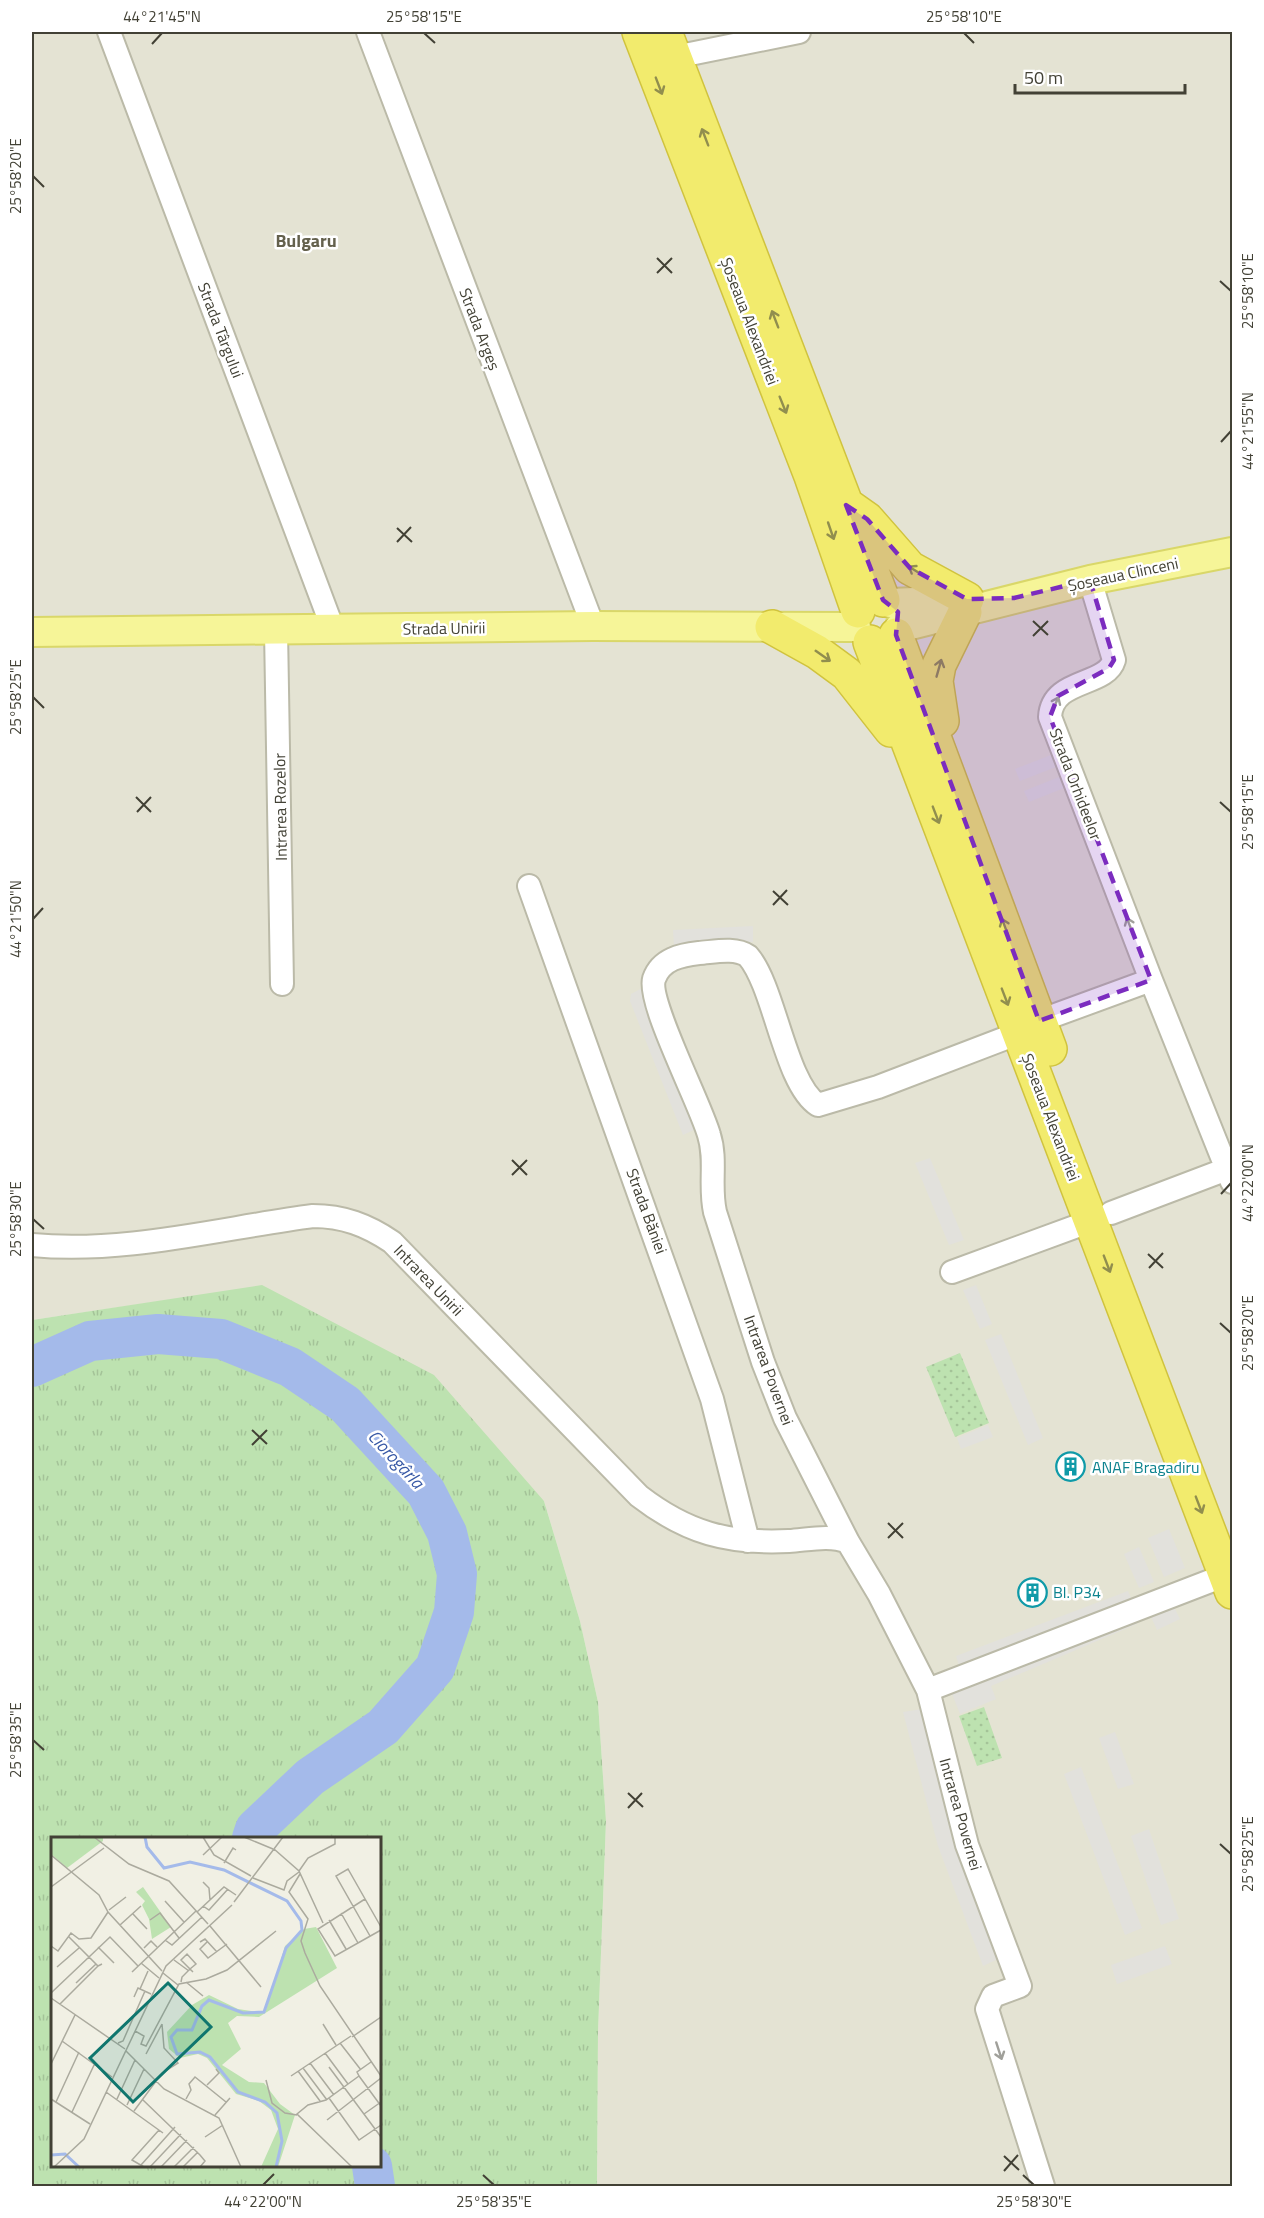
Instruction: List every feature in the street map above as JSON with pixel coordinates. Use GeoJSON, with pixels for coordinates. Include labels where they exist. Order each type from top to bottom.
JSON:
{"type":"FeatureCollection","features":[{"type":"Feature","properties":{"kind":"highway","name":"Șoseaua Alexandriei"},"geometry":{"type":"LineString","coordinates":[[639,32],[811,476],[937,746],[1029,1027],[1101,1217],[1229,1583]]}},
{"type":"Feature","properties":{"kind":"highway","name":"Șoseaua Alexandriei"},"geometry":{"type":"LineString","coordinates":[[670,44],[846,505],[921,778],[1029,1027]]}},
{"type":"Feature","properties":{"kind":"highway"},"geometry":{"type":"LineString","coordinates":[[846,505],[867,519],[910,568],[966,606],[939,665],[936,681],[943,719],[937,746]]}},
{"type":"Feature","properties":{"kind":"highway"},"geometry":{"type":"LineString","coordinates":[[772,627],[817,652],[847,674],[874,706],[921,778]]}},
{"type":"Feature","properties":{"kind":"highway","name":"Șoseaua Alexandriei"},"geometry":{"type":"LineString","coordinates":[[1101,1217],[1233,1530]]}},
{"type":"Feature","properties":{"kind":"main road","name":"Șoseaua Clinceni"},"geometry":{"type":"LineString","coordinates":[[879,621],[1014,598],[1090,580],[1233,552]]}},
{"type":"Feature","properties":{"kind":"main road","name":"Strada Unirii"},"geometry":{"type":"LineString","coordinates":[[32,632],[593,626],[772,627],[879,621]]}},
{"type":"Feature","properties":{"kind":"street","name":"Strada Târgului"},"geometry":{"type":"LineString","coordinates":[[109,32],[333,629]]}},
{"type":"Feature","properties":{"kind":"street","name":"Strada Argeș"},"geometry":{"type":"LineString","coordinates":[[368,32],[593,626]]}},
{"type":"Feature","properties":{"kind":"street"},"geometry":{"type":"LineString","coordinates":[[670,44],[799,32]]}},
{"type":"Feature","properties":{"kind":"street","name":"Strada Orhideelor"},"geometry":{"type":"LineString","coordinates":[[1090,580],[1114,660],[1109,668],[1058,696],[1050,717],[1151,980],[1230,1175]]}},
{"type":"Feature","properties":{"kind":"street","name":"Intrarea Rozelor"},"geometry":{"type":"LineString","coordinates":[[276,630],[282,984]]}},
{"type":"Feature","properties":{"kind":"street","name":"Strada Băniei"},"geometry":{"type":"LineString","coordinates":[[529,886],[712,1399],[748,1541]]}},
{"type":"Feature","properties":{"kind":"street","name":"Intrarea Povernei"},"geometry":{"type":"LineString","coordinates":[[1029,1027],[878,1087],[818,1105],[808,1096],[752,961],[744,953],[715,951],[675,958],[662,967],[654,980],[654,993],[709,1132],[713,1156],[711,1194],[715,1212],[763,1362],[785,1418],[848,1542],[905,1642],[928,1690],[967,1845],[1020,1986],[993,1996],[987,2008],[989,2021],[1043,2187]]}},
{"type":"Feature","properties":{"kind":"street"},"geometry":{"type":"LineString","coordinates":[[1029,1027],[1151,980]]}},
{"type":"Feature","properties":{"kind":"street"},"geometry":{"type":"LineString","coordinates":[[952,1272],[1101,1217],[1230,1175]]}},
{"type":"Feature","properties":{"kind":"street","name":"Intrarea Unirii"},"geometry":{"type":"LineString","coordinates":[[32,1245],[65,1246],[140,1241],[313,1216],[340,1218],[368,1228],[392,1242],[639,1496],[683,1525],[710,1535],[748,1541],[836,1538],[848,1542]]}},
{"type":"Feature","properties":{"kind":"street"},"geometry":{"type":"LineString","coordinates":[[928,1690],[1229,1583]]}},
{"type":"Feature","properties":{"kind":"highlighted area"},"geometry":{"type":"Polygon","coordinates":[[[846,505],[867,519],[910,568],[967,599],[1014,598],[1090,580],[1114,660],[1109,668],[1058,696],[1050,717],[1151,980],[1039,1021],[896,635],[898,612],[883,600],[846,505]]]}},
{"type":"Feature","properties":{"kind":"shaded area"},"geometry":{"type":"Polygon","coordinates":[[[32,32],[1232,32],[1232,2186],[597,2186],[598,2032],[606,1821],[598,1702],[580,1621],[544,1501],[262,1286],[32,1320],[32,32]]]}},
{"type":"Feature","properties":{"kind":"shaded area"},"geometry":{"type":"Polygon","coordinates":[[[1056,753],[1061,765],[1020,781],[1015,769],[1056,753]]]}},
{"type":"Feature","properties":{"kind":"shaded area"},"geometry":{"type":"Polygon","coordinates":[[[1064,775],[1069,786],[1029,802],[1024,791],[1064,775]]]}},
{"type":"Feature","properties":{"kind":"shaded area"},"geometry":{"type":"Polygon","coordinates":[[[753,926],[753,942],[674,947],[673,930],[753,926]]]}},
{"type":"Feature","properties":{"kind":"shaded area"},"geometry":{"type":"Polygon","coordinates":[[[644,987],[698,1128],[683,1135],[630,1001],[631,994],[644,987]]]}},
{"type":"Feature","properties":{"kind":"shaded area"},"geometry":{"type":"Polygon","coordinates":[[[930,1158],[964,1240],[949,1245],[915,1163],[930,1158]]]}},
{"type":"Feature","properties":{"kind":"shaded area"},"geometry":{"type":"Polygon","coordinates":[[[976,1285],[992,1324],[980,1329],[963,1290],[976,1285]]]}},
{"type":"Feature","properties":{"kind":"shaded area"},"geometry":{"type":"Polygon","coordinates":[[[1001,1334],[1043,1438],[1028,1445],[985,1340],[1001,1334]]]}},
{"type":"Feature","properties":{"kind":"shaded area"},"geometry":{"type":"Polygon","coordinates":[[[988,1425],[993,1437],[961,1449],[957,1438],[988,1425]]]}},
{"type":"Feature","properties":{"kind":"shaded area"},"geometry":{"type":"Polygon","coordinates":[[[1169,1529],[1185,1568],[1164,1577],[1148,1538],[1169,1529]]]}},
{"type":"Feature","properties":{"kind":"shaded area"},"geometry":{"type":"Polygon","coordinates":[[[1139,1547],[1154,1582],[1139,1588],[1124,1554],[1139,1547]]]}},
{"type":"Feature","properties":{"kind":"shaded area"},"geometry":{"type":"Polygon","coordinates":[[[1128,1591],[1133,1603],[960,1669],[956,1656],[1128,1591]]]}},
{"type":"Feature","properties":{"kind":"shaded area"},"geometry":{"type":"Polygon","coordinates":[[[1174,1607],[1180,1619],[1157,1630],[1151,1617],[1174,1607]]]}},
{"type":"Feature","properties":{"kind":"shaded area"},"geometry":{"type":"Polygon","coordinates":[[[1135,1618],[1137,1624],[991,1686],[996,1699],[960,1714],[952,1694],[1135,1618]]]}},
{"type":"Feature","properties":{"kind":"shaded area"},"geometry":{"type":"Polygon","coordinates":[[[922,1709],[1000,1958],[983,1966],[938,1846],[903,1712],[922,1709]]]}},
{"type":"Feature","properties":{"kind":"shaded area"},"geometry":{"type":"Polygon","coordinates":[[[1115,1732],[1134,1784],[1118,1789],[1099,1738],[1115,1732]]]}},
{"type":"Feature","properties":{"kind":"shaded area"},"geometry":{"type":"Polygon","coordinates":[[[1081,1767],[1142,1928],[1125,1935],[1064,1774],[1081,1767]]]}},
{"type":"Feature","properties":{"kind":"shaded area"},"geometry":{"type":"Polygon","coordinates":[[[1149,1829],[1179,1919],[1161,1925],[1131,1836],[1149,1829]]]}},
{"type":"Feature","properties":{"kind":"shaded area"},"geometry":{"type":"Polygon","coordinates":[[[1165,1946],[1172,1964],[1117,1984],[1111,1965],[1165,1946]]]}},
{"type":"Feature","properties":{"kind":"green space"},"geometry":{"type":"Polygon","coordinates":[[[262,1285],[434,1375],[544,1501],[580,1621],[598,1702],[606,1821],[598,2032],[597,2186],[32,2186],[32,1320],[262,1285]]]}},
{"type":"Feature","properties":{"kind":"green space"},"geometry":{"type":"Polygon","coordinates":[[[960,1353],[989,1423],[955,1437],[926,1367],[960,1353]]]}},
{"type":"Feature","properties":{"kind":"green space"},"geometry":{"type":"Polygon","coordinates":[[[984,1707],[1002,1758],[977,1766],[959,1716],[984,1707]]]}},
{"type":"Feature","properties":{"kind":"waterway","name":"Ciorogârla"},"geometry":{"type":"LineString","coordinates":[[32,1367],[90,1341],[158,1334],[221,1339],[290,1367],[345,1404],[426,1492],[447,1533],[457,1574],[454,1612],[435,1668],[383,1727],[310,1777],[255,1829],[252,1837]]}},
{"type":"Feature","properties":{"kind":"waterway","name":"Ciorogârla"},"geometry":{"type":"LineString","coordinates":[[372,2167],[375,2186]]}},
{"type":"Feature","properties":{"kind":"place","name":"ANAF Bragadiru"},"geometry":{"type":"Point","coordinates":[1071,1467]}},
{"type":"Feature","properties":{"kind":"place","name":"Bl. P34"},"geometry":{"type":"Point","coordinates":[1032,1592]}},
{"type":"Feature","properties":{"kind":"district","name":"Bulgaru"},"geometry":{"type":"Point","coordinates":[306,240]}}]}
